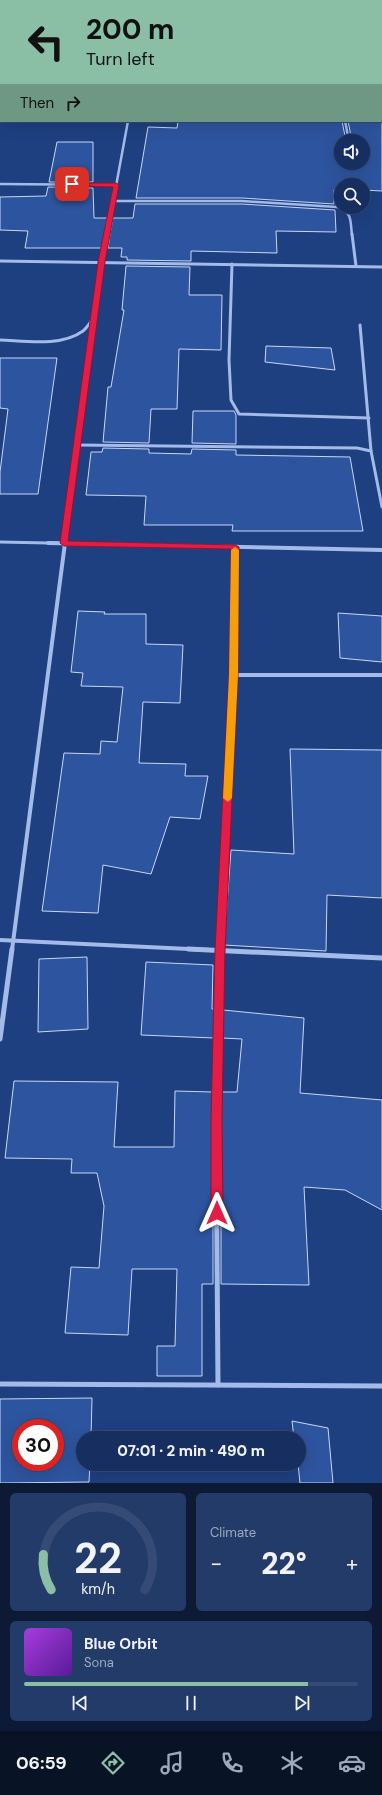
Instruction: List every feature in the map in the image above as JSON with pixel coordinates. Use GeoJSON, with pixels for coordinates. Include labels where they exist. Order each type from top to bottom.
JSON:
{"type":"FeatureCollection","features":[{"type":"Feature","properties":{"kind":"street"},"geometry":{"type":"LineString","coordinates":[[0,1039],[102,262],[128,122]]}},
{"type":"Feature","properties":{"kind":"street"},"geometry":{"type":"LineString","coordinates":[[345,122],[348,134]]}},
{"type":"Feature","properties":{"kind":"street"},"geometry":{"type":"LineString","coordinates":[[0,184],[116,185]]}},
{"type":"Feature","properties":{"kind":"street"},"geometry":{"type":"LineString","coordinates":[[113,201],[242,201],[337,207],[346,210],[349,214],[356,266]]}},
{"type":"Feature","properties":{"kind":"street"},"geometry":{"type":"LineString","coordinates":[[0,261],[382,267]]}},
{"type":"Feature","properties":{"kind":"street"},"geometry":{"type":"LineString","coordinates":[[232,264],[229,368],[231,400],[239,414],[369,418]]}},
{"type":"Feature","properties":{"kind":"street"},"geometry":{"type":"LineString","coordinates":[[0,340],[54,340],[72,336],[84,331],[96,315]]}},
{"type":"Feature","properties":{"kind":"street"},"geometry":{"type":"LineString","coordinates":[[360,325],[371,451],[382,507]]}},
{"type":"Feature","properties":{"kind":"street"},"geometry":{"type":"LineString","coordinates":[[77,445],[358,448],[371,451]]}},
{"type":"Feature","properties":{"kind":"street"},"geometry":{"type":"LineString","coordinates":[[0,542],[382,550]]}},
{"type":"Feature","properties":{"kind":"street"},"geometry":{"type":"LineString","coordinates":[[218,1385],[216,1119],[220,950],[233,675],[235,547]]}},
{"type":"Feature","properties":{"kind":"street"},"geometry":{"type":"LineString","coordinates":[[233,675],[382,675]]}},
{"type":"Feature","properties":{"kind":"street"},"geometry":{"type":"LineString","coordinates":[[0,940],[382,958]]}},
{"type":"Feature","properties":{"kind":"street"},"geometry":{"type":"LineString","coordinates":[[0,1384],[382,1386]]}},
{"type":"Feature","properties":{"kind":"building"},"geometry":{"type":"Polygon","coordinates":[[[178,122],[342,122],[345,134],[334,134],[334,170],[370,170],[370,134],[351,134],[348,122],[382,122],[382,191],[370,190],[370,178],[334,178],[334,204],[242,198],[136,198],[148,127],[177,128],[178,122]]]}},
{"type":"Feature","properties":{"kind":"building"},"geometry":{"type":"Polygon","coordinates":[[[57,142],[93,142],[93,182],[49,182],[57,142]]]}},
{"type":"Feature","properties":{"kind":"building"},"geometry":{"type":"Polygon","coordinates":[[[48,187],[93,188],[94,218],[107,218],[102,248],[25,248],[28,231],[0,230],[0,197],[46,196],[48,187]]]}},
{"type":"Feature","properties":{"kind":"building"},"geometry":{"type":"Polygon","coordinates":[[[135,204],[242,204],[334,210],[336,232],[276,231],[277,253],[191,251],[191,261],[127,260],[127,257],[121,257],[122,248],[108,248],[110,234],[113,218],[133,218],[135,204]]]}},
{"type":"Feature","properties":{"kind":"building"},"geometry":{"type":"Polygon","coordinates":[[[126,266],[190,267],[189,295],[222,295],[221,350],[179,349],[177,409],[151,409],[149,443],[103,442],[108,387],[111,387],[124,310],[122,310],[126,266]]]}},
{"type":"Feature","properties":{"kind":"building"},"geometry":{"type":"Polygon","coordinates":[[[266,346],[331,348],[335,370],[265,362],[266,346]]]}},
{"type":"Feature","properties":{"kind":"building"},"geometry":{"type":"Polygon","coordinates":[[[0,358],[57,358],[38,494],[0,494],[0,472],[8,409],[0,408],[0,358]]]}},
{"type":"Feature","properties":{"kind":"building"},"geometry":{"type":"Polygon","coordinates":[[[193,411],[234,411],[236,415],[236,444],[192,443],[193,411]]]}},
{"type":"Feature","properties":{"kind":"building"},"geometry":{"type":"Polygon","coordinates":[[[103,448],[149,449],[149,453],[191,454],[192,449],[236,450],[236,455],[350,457],[363,531],[232,531],[233,525],[144,525],[146,496],[86,495],[91,452],[102,452],[103,448]]]}},
{"type":"Feature","properties":{"kind":"building"},"geometry":{"type":"Polygon","coordinates":[[[78,611],[105,612],[104,614],[146,614],[146,644],[183,645],[180,703],[143,702],[139,763],[186,764],[185,776],[208,776],[200,819],[170,817],[151,874],[103,865],[98,913],[42,911],[64,753],[100,754],[101,741],[117,742],[123,687],[81,686],[83,673],[71,672],[78,611]]]}},
{"type":"Feature","properties":{"kind":"building"},"geometry":{"type":"Polygon","coordinates":[[[338,613],[382,616],[382,662],[340,658],[338,613]]]}},
{"type":"Feature","properties":{"kind":"building"},"geometry":{"type":"Polygon","coordinates":[[[290,749],[382,750],[382,898],[327,895],[326,951],[224,945],[231,850],[294,854],[290,749]]]}},
{"type":"Feature","properties":{"kind":"building"},"geometry":{"type":"Polygon","coordinates":[[[87,957],[88,1029],[38,1032],[39,959],[87,957]]]}},
{"type":"Feature","properties":{"kind":"building"},"geometry":{"type":"Polygon","coordinates":[[[146,962],[213,965],[212,1009],[215,1009],[214,1038],[141,1035],[146,962]]]}},
{"type":"Feature","properties":{"kind":"building"},"geometry":{"type":"Polygon","coordinates":[[[223,1010],[304,1018],[300,1093],[382,1100],[382,1210],[345,1190],[304,1187],[309,1285],[221,1284],[221,1092],[237,1092],[242,1039],[222,1038],[223,1010]]]}},
{"type":"Feature","properties":{"kind":"building"},"geometry":{"type":"Polygon","coordinates":[[[14,1081],[118,1082],[114,1147],[174,1147],[175,1091],[213,1092],[213,1284],[202,1284],[202,1376],[157,1376],[157,1346],[175,1346],[177,1269],[132,1269],[128,1335],[65,1333],[71,1267],[99,1268],[104,1206],[97,1173],[71,1173],[72,1159],[5,1158],[14,1081]]]}},
{"type":"Feature","properties":{"kind":"building"},"geometry":{"type":"Polygon","coordinates":[[[92,1398],[91,1431],[76,1431],[76,1471],[90,1471],[89,1482],[0,1483],[0,1399],[92,1398]]]}},
{"type":"Feature","properties":{"kind":"building"},"geometry":{"type":"Polygon","coordinates":[[[292,1421],[328,1428],[333,1483],[300,1483],[299,1471],[306,1471],[306,1431],[293,1431],[292,1421]]]}},
{"type":"Feature","properties":{"kind":"slow traffic"},"geometry":{"type":"LineString","coordinates":[[228,798],[233,675],[235,550]]}},
{"type":"Feature","properties":{"kind":"route"},"geometry":{"type":"LineString","coordinates":[[72,184],[116,185],[102,262],[64,543],[235,547],[233,675],[220,950],[216,1119],[217,1213]]}}]}
